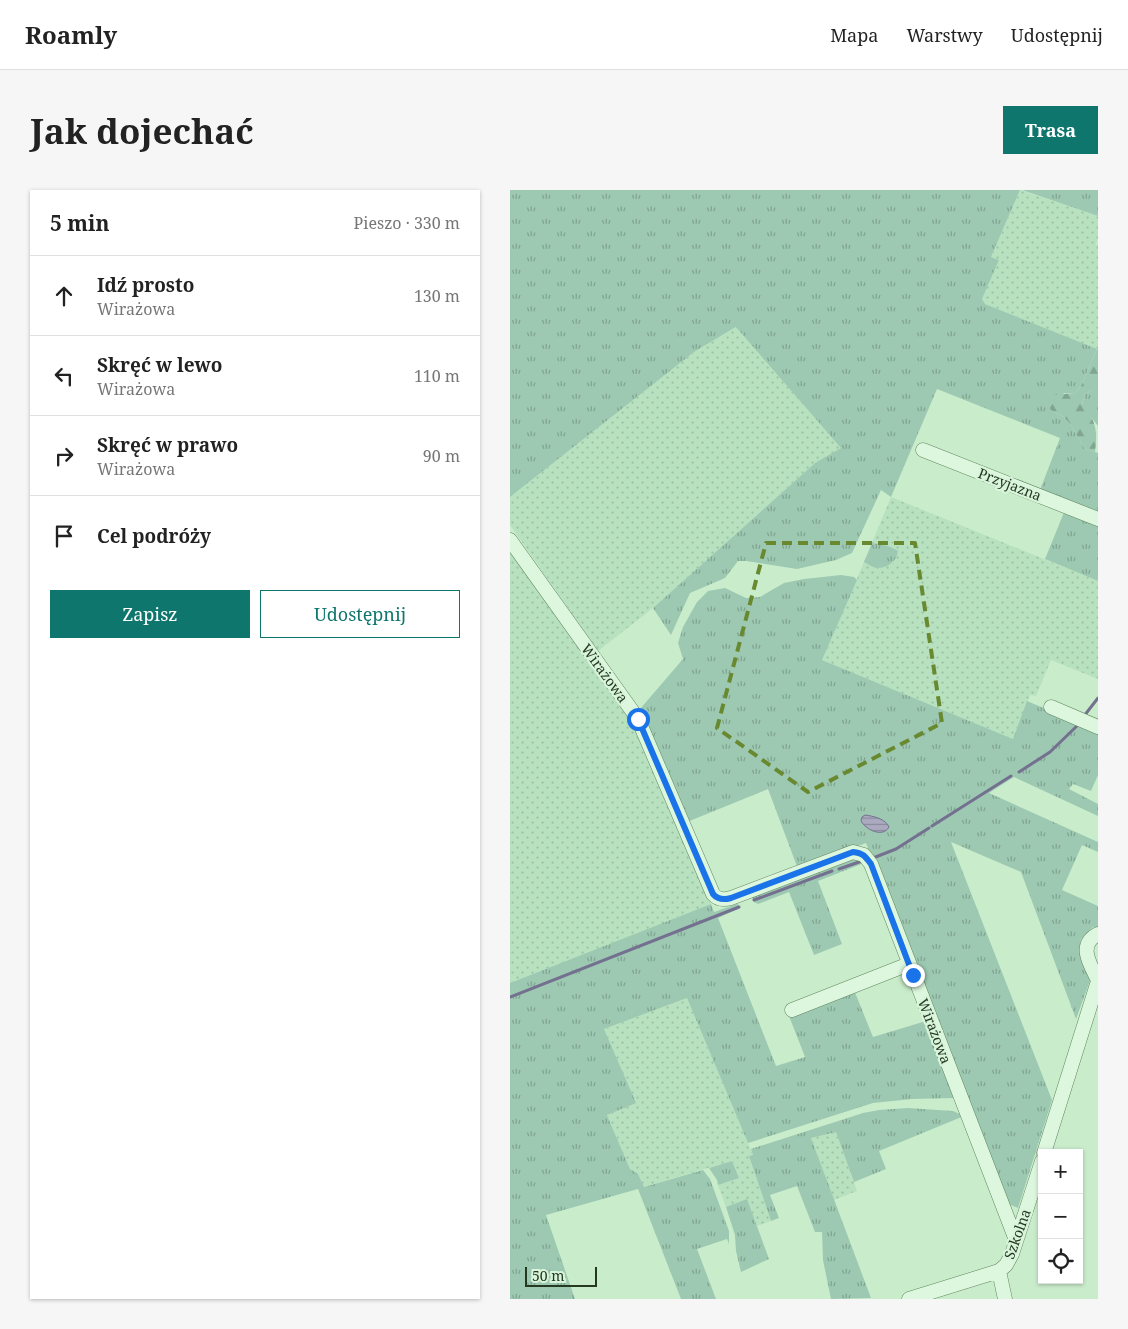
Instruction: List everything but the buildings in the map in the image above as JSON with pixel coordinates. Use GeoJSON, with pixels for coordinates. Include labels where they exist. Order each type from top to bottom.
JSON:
{"type":"FeatureCollection","features":[{"type":"Feature","properties":{"kind":"street","name":"Przyjazna"},"geometry":{"type":"LineString","coordinates":[[923,450],[1098,519]]}},
{"type":"Feature","properties":{"kind":"street","name":"Wirażowa"},"geometry":{"type":"LineString","coordinates":[[510,540],[638,719],[713,894],[724,900],[853,852],[864,854],[871,864],[1016,1240]]}},
{"type":"Feature","properties":{"kind":"street"},"geometry":{"type":"LineString","coordinates":[[1051,707],[1098,727]]}},
{"type":"Feature","properties":{"kind":"street"},"geometry":{"type":"LineString","coordinates":[[1045,1149],[1094,1008],[1098,980],[1088,961],[1086,950],[1088,943],[1098,934]]}},
{"type":"Feature","properties":{"kind":"street"},"geometry":{"type":"LineString","coordinates":[[792,1010],[908,964]]}},
{"type":"Feature","properties":{"kind":"street","name":"Szkolna"},"geometry":{"type":"LineString","coordinates":[[909,1299],[999,1272],[1006,1265],[1012,1254],[1038,1173]]}},
{"type":"Feature","properties":{"kind":"street"},"geometry":{"type":"LineString","coordinates":[[999,1272],[1005,1299]]}},
{"type":"Feature","properties":{"kind":"highlighted area"},"geometry":{"type":"Polygon","coordinates":[[[766,543],[915,543],[942,723],[808,792],[717,728],[766,543]]]}},
{"type":"Feature","properties":{"kind":"green space"},"geometry":{"type":"Polygon","coordinates":[[[510,190],[1020,190],[991,257],[999,260],[982,299],[985,304],[1097,349],[1081,386],[1075,393],[1064,393],[1051,410],[1064,417],[1071,425],[1084,448],[1098,453],[1098,514],[1040,490],[1060,438],[937,389],[891,497],[881,490],[852,553],[836,560],[797,569],[738,561],[725,578],[690,593],[671,635],[653,608],[815,463],[841,448],[736,327],[694,352],[510,497],[510,190]]]}},
{"type":"Feature","properties":{"kind":"green space"},"geometry":{"type":"Polygon","coordinates":[[[1020,190],[1098,216],[1098,238],[1096,244],[1098,245],[1098,350],[983,302],[982,299],[999,260],[991,257],[1020,190]]]}},
{"type":"Feature","properties":{"kind":"green space"},"geometry":{"type":"Polygon","coordinates":[[[1022,190],[1098,190],[1098,216],[1022,190]]]}},
{"type":"Feature","properties":{"kind":"green space"},"geometry":{"type":"Polygon","coordinates":[[[737,327],[842,448],[815,463],[653,608],[598,651],[510,525],[510,497],[694,352],[737,327]]]}},
{"type":"Feature","properties":{"kind":"green space"},"geometry":{"type":"Polygon","coordinates":[[[1097,349],[1098,391],[1091,391],[1085,394],[1082,404],[1095,426],[1095,452],[1084,448],[1071,425],[1064,417],[1051,410],[1047,404],[1052,395],[1075,393],[1081,386],[1097,349]]]}},
{"type":"Feature","properties":{"kind":"green space"},"geometry":{"type":"Polygon","coordinates":[[[1091,391],[1098,391],[1098,426],[1082,405],[1085,394],[1091,391]]]}},
{"type":"Feature","properties":{"kind":"green space"},"geometry":{"type":"Polygon","coordinates":[[[891,497],[1098,581],[1098,679],[1051,660],[1036,696],[1030,695],[1013,739],[822,660],[864,562],[879,568],[894,562],[884,545],[872,543],[891,497]]]}},
{"type":"Feature","properties":{"kind":"green space"},"geometry":{"type":"Polygon","coordinates":[[[1065,510],[1098,524],[1098,581],[1045,559],[1065,510]]]}},
{"type":"Feature","properties":{"kind":"green space"},"geometry":{"type":"Polygon","coordinates":[[[872,543],[898,551],[894,561],[888,566],[880,568],[874,568],[864,562],[872,543]]]}},
{"type":"Feature","properties":{"kind":"green space"},"geometry":{"type":"Polygon","coordinates":[[[510,547],[636,721],[711,904],[510,983],[510,547]]]}},
{"type":"Feature","properties":{"kind":"green space"},"geometry":{"type":"Polygon","coordinates":[[[841,575],[854,577],[857,580],[822,660],[1013,739],[1027,701],[1098,731],[1098,775],[1091,791],[1073,784],[1069,789],[1098,804],[1098,816],[1014,777],[989,793],[1098,842],[1098,852],[1082,845],[1062,890],[1098,906],[1098,928],[1093,927],[1081,939],[1080,944],[1091,978],[1076,1019],[1021,872],[951,842],[1052,1100],[1018,1208],[1006,1203],[866,843],[798,869],[768,789],[687,822],[640,709],[683,659],[678,643],[683,627],[697,602],[708,591],[725,588],[746,598],[760,597],[784,583],[841,575]]]}},
{"type":"Feature","properties":{"kind":"green space"},"geometry":{"type":"Polygon","coordinates":[[[856,856],[864,863],[818,881],[842,944],[814,955],[789,892],[758,904],[754,902],[751,895],[856,856]]]}},
{"type":"Feature","properties":{"kind":"green space"},"geometry":{"type":"Polygon","coordinates":[[[711,904],[714,912],[737,904],[739,905],[738,909],[718,918],[776,1066],[805,1057],[789,1016],[854,990],[873,1037],[926,1021],[955,1098],[912,1099],[873,1103],[748,1143],[687,998],[604,1029],[636,1103],[607,1115],[630,1169],[638,1174],[644,1187],[703,1170],[710,1179],[729,1231],[729,1244],[727,1239],[697,1249],[716,1299],[681,1299],[638,1189],[546,1215],[575,1299],[510,1299],[510,983],[711,904]]]}},
{"type":"Feature","properties":{"kind":"green space"},"geometry":{"type":"Polygon","coordinates":[[[687,998],[753,1155],[749,1156],[771,1221],[757,1226],[747,1200],[726,1207],[718,1185],[739,1178],[732,1161],[643,1187],[638,1174],[630,1169],[607,1114],[604,1029],[687,998]]]}},
{"type":"Feature","properties":{"kind":"green space"},"geometry":{"type":"Polygon","coordinates":[[[908,1108],[953,1111],[964,1116],[879,1151],[886,1169],[854,1182],[836,1132],[811,1138],[871,1298],[831,1299],[823,1260],[822,1232],[815,1232],[797,1186],[770,1195],[779,1218],[771,1221],[749,1156],[753,1155],[751,1149],[863,1113],[908,1108]]]}},
{"type":"Feature","properties":{"kind":"green space"},"geometry":{"type":"Polygon","coordinates":[[[836,1131],[857,1191],[834,1200],[811,1138],[836,1131]]]}},
{"type":"Feature","properties":{"kind":"green space"},"geometry":{"type":"Polygon","coordinates":[[[732,1161],[739,1178],[718,1185],[709,1168],[732,1161]]]}},
{"type":"Feature","properties":{"kind":"green space"},"geometry":{"type":"Polygon","coordinates":[[[747,1199],[769,1259],[741,1272],[736,1251],[735,1235],[726,1207],[747,1199]]]}},
{"type":"Feature","properties":{"kind":"water"},"geometry":{"type":"Polygon","coordinates":[[[865,815],[882,820],[889,827],[883,832],[870,830],[861,821],[865,815]]]}},
{"type":"Feature","properties":{"kind":"waterway"},"geometry":{"type":"LineString","coordinates":[[1084,716],[1098,698]]}},
{"type":"Feature","properties":{"kind":"waterway"},"geometry":{"type":"LineString","coordinates":[[1019,772],[1050,752],[1079,724]]}},
{"type":"Feature","properties":{"kind":"waterway"},"geometry":{"type":"LineString","coordinates":[[932,826],[1011,776]]}},
{"type":"Feature","properties":{"kind":"waterway"},"geometry":{"type":"LineString","coordinates":[[873,858],[896,849],[929,828]]}},
{"type":"Feature","properties":{"kind":"waterway"},"geometry":{"type":"LineString","coordinates":[[839,869],[862,861]]}},
{"type":"Feature","properties":{"kind":"waterway"},"geometry":{"type":"LineString","coordinates":[[754,900],[832,871]]}},
{"type":"Feature","properties":{"kind":"waterway"},"geometry":{"type":"LineString","coordinates":[[510,997],[739,907]]}},
{"type":"Feature","properties":{"kind":"route"},"geometry":{"type":"LineString","coordinates":[[638,719],[715,896],[724,900],[731,898],[853,852],[859,852],[864,854],[871,864],[913,975]]}}]}
